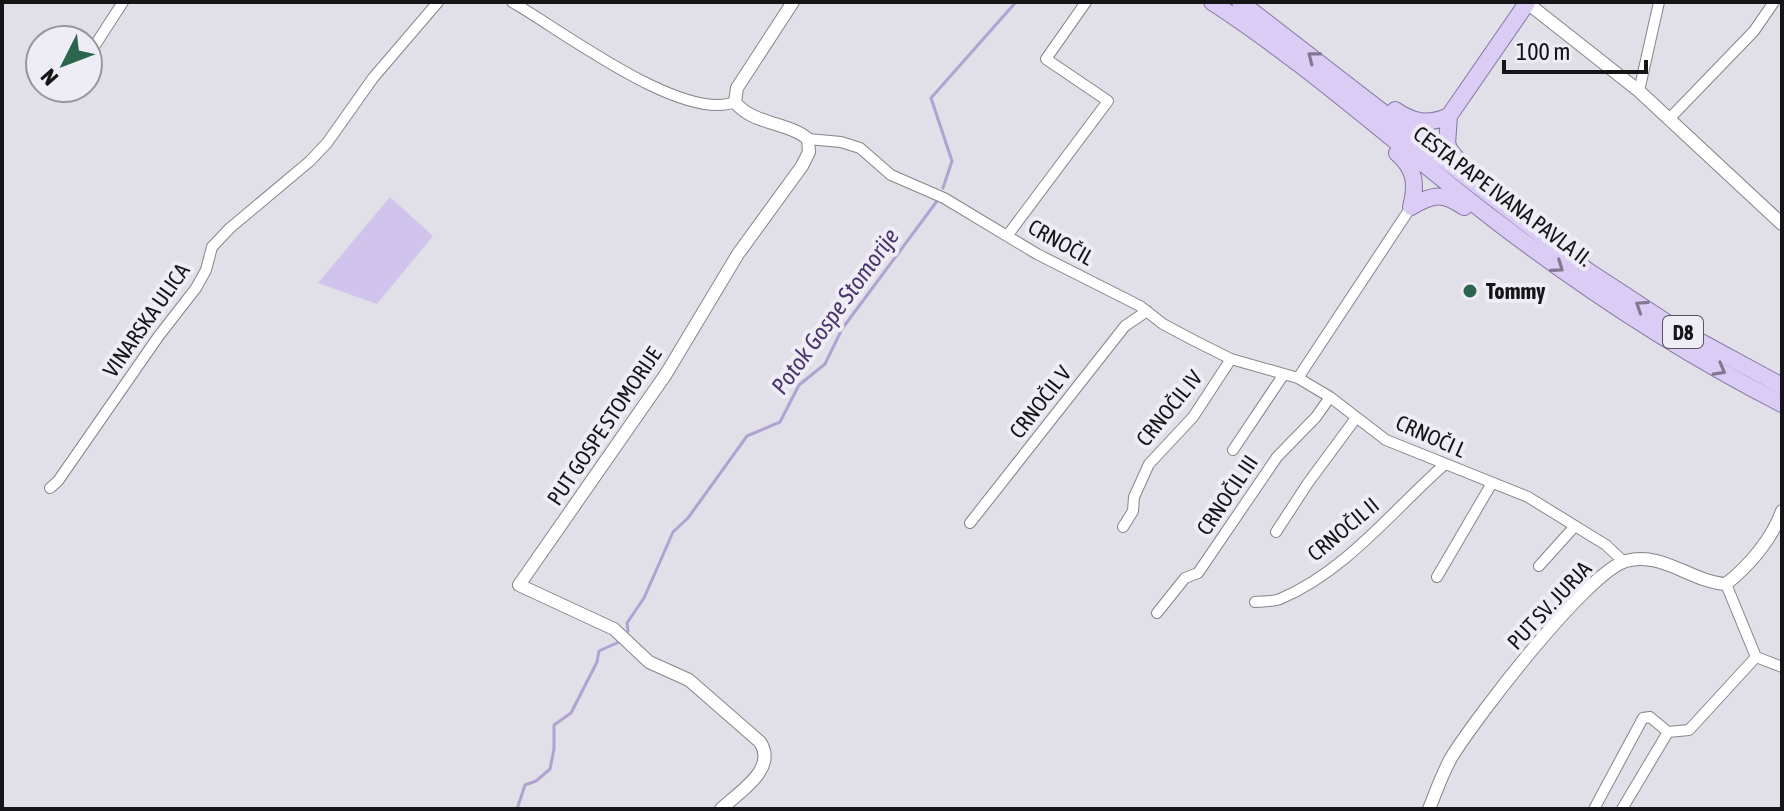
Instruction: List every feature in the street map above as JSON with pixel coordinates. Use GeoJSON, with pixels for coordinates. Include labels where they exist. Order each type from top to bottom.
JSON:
{"type":"FeatureCollection","features":[{"type":"Feature","properties":{"kind":"main road","name":"CESTA PAPE IVANA PAVLA II."},"geometry":{"type":"LineString","coordinates":[[1212,2],[1298,65],[1495,220],[1628,317],[1782,404]]}},
{"type":"Feature","properties":{"kind":"main road","name":"CESTA PAPE IVANA PAVLA II."},"geometry":{"type":"LineString","coordinates":[[1240,2],[1588,271],[1675,328],[1782,386]]}},
{"type":"Feature","properties":{"kind":"main road"},"geometry":{"type":"LineString","coordinates":[[1492,199],[1487,186],[1451,152],[1447,144],[1449,116],[1527,2]]}},
{"type":"Feature","properties":{"kind":"main road"},"geometry":{"type":"LineString","coordinates":[[1375,105],[1392,108],[1406,118],[1423,123],[1449,116]]}},
{"type":"Feature","properties":{"kind":"main road"},"geometry":{"type":"LineString","coordinates":[[1380,130],[1389,147],[1410,165],[1415,178],[1411,207]]}},
{"type":"Feature","properties":{"kind":"main road"},"geometry":{"type":"LineString","coordinates":[[1411,207],[1434,196],[1451,197],[1478,218],[1495,220]]}},
{"type":"Feature","properties":{"kind":"street"},"geometry":{"type":"LineString","coordinates":[[104,31],[123,2]]}},
{"type":"Feature","properties":{"kind":"street","name":"VINARSKA ULICA"},"geometry":{"type":"LineString","coordinates":[[50,488],[196,288],[206,270],[212,247],[327,143],[373,78],[438,2]]}},
{"type":"Feature","properties":{"kind":"street"},"geometry":{"type":"LineString","coordinates":[[512,2],[631,75],[696,104],[713,106],[735,102]]}},
{"type":"Feature","properties":{"kind":"street"},"geometry":{"type":"LineString","coordinates":[[793,2],[737,88],[735,102],[741,109],[801,133],[808,139]]}},
{"type":"Feature","properties":{"kind":"street"},"geometry":{"type":"LineString","coordinates":[[1007,236],[1108,101],[1046,59],[1086,2]]}},
{"type":"Feature","properties":{"kind":"street"},"geometry":{"type":"LineString","coordinates":[[1527,2],[1639,91],[1782,224]]}},
{"type":"Feature","properties":{"kind":"street"},"geometry":{"type":"LineString","coordinates":[[1639,91],[1659,2]]}},
{"type":"Feature","properties":{"kind":"street"},"geometry":{"type":"LineString","coordinates":[[1670,118],[1776,6]]}},
{"type":"Feature","properties":{"kind":"street","name":"CRNOČIL"},"geometry":{"type":"LineString","coordinates":[[808,139],[841,142],[860,148],[891,175],[944,198],[1037,254],[1147,311],[1163,324],[1231,359],[1298,378]]}},
{"type":"Feature","properties":{"kind":"street","name":"PUT GOSPE STOMORIJE"},"geometry":{"type":"LineString","coordinates":[[721,809],[765,764],[766,755],[760,742],[689,680],[649,662],[614,629],[519,585],[666,374],[738,254],[802,166],[809,152],[808,139]]}},
{"type":"Feature","properties":{"kind":"street"},"geometry":{"type":"LineString","coordinates":[[1298,378],[1411,207]]}},
{"type":"Feature","properties":{"kind":"street","name":"CRNOČIL V"},"geometry":{"type":"LineString","coordinates":[[970,523],[1125,326],[1147,311]]}},
{"type":"Feature","properties":{"kind":"street","name":"CRNOČIL IV"},"geometry":{"type":"LineString","coordinates":[[1123,527],[1133,511],[1134,497],[1149,464],[1193,417],[1231,359]]}},
{"type":"Feature","properties":{"kind":"street"},"geometry":{"type":"LineString","coordinates":[[1233,450],[1284,374]]}},
{"type":"Feature","properties":{"kind":"street","name":"CRNOČI L"},"geometry":{"type":"LineString","coordinates":[[1298,378],[1330,397],[1386,440],[1528,497],[1606,545],[1624,562]]}},
{"type":"Feature","properties":{"kind":"street","name":"CRNOČIL III"},"geometry":{"type":"LineString","coordinates":[[1157,613],[1185,578],[1198,573],[1277,457],[1316,417],[1330,397]]}},
{"type":"Feature","properties":{"kind":"street"},"geometry":{"type":"LineString","coordinates":[[1276,532],[1356,418]]}},
{"type":"Feature","properties":{"kind":"street","name":"CRNOČIL II"},"geometry":{"type":"LineString","coordinates":[[1255,602],[1278,600],[1324,573],[1376,533],[1404,501],[1444,465]]}},
{"type":"Feature","properties":{"kind":"street"},"geometry":{"type":"LineString","coordinates":[[1437,577],[1492,483]]}},
{"type":"Feature","properties":{"kind":"street"},"geometry":{"type":"LineString","coordinates":[[1782,511],[1752,560],[1726,584],[1756,657],[1782,667]]}},
{"type":"Feature","properties":{"kind":"street"},"geometry":{"type":"LineString","coordinates":[[1539,566],[1575,526]]}},
{"type":"Feature","properties":{"kind":"street","name":"PUT SV. JURJA"},"geometry":{"type":"LineString","coordinates":[[1429,809],[1451,759],[1522,662],[1576,601],[1613,568],[1624,562],[1657,560],[1715,583],[1726,584]]}},
{"type":"Feature","properties":{"kind":"street"},"geometry":{"type":"LineString","coordinates":[[1594,809],[1643,718],[1650,717],[1668,732],[1689,730],[1756,657]]}},
{"type":"Feature","properties":{"kind":"street"},"geometry":{"type":"LineString","coordinates":[[1622,809],[1668,732]]}},
{"type":"Feature","properties":{"kind":"shaded area"},"geometry":{"type":"Polygon","coordinates":[[[390,197],[433,236],[377,304],[318,283],[390,197]]]}},
{"type":"Feature","properties":{"kind":"waterway","name":"Potok Gospe Stomorije"},"geometry":{"type":"LineString","coordinates":[[943,188],[952,161],[931,98],[1016,2]]}},
{"type":"Feature","properties":{"kind":"waterway","name":"Potok Gospe Stomorije"},"geometry":{"type":"LineString","coordinates":[[628,631],[627,623],[644,598],[673,532],[688,518],[747,436],[780,422],[799,385],[825,364],[842,329],[937,201]]}},
{"type":"Feature","properties":{"kind":"waterway","name":"Potok Gospe Stomorije"},"geometry":{"type":"LineString","coordinates":[[517,809],[525,785],[536,781],[550,769],[554,725],[571,713],[597,662],[599,651],[619,642]]}},
{"type":"Feature","properties":{"kind":"place","name":"Tommy"},"geometry":{"type":"Point","coordinates":[1470,291]}}]}
